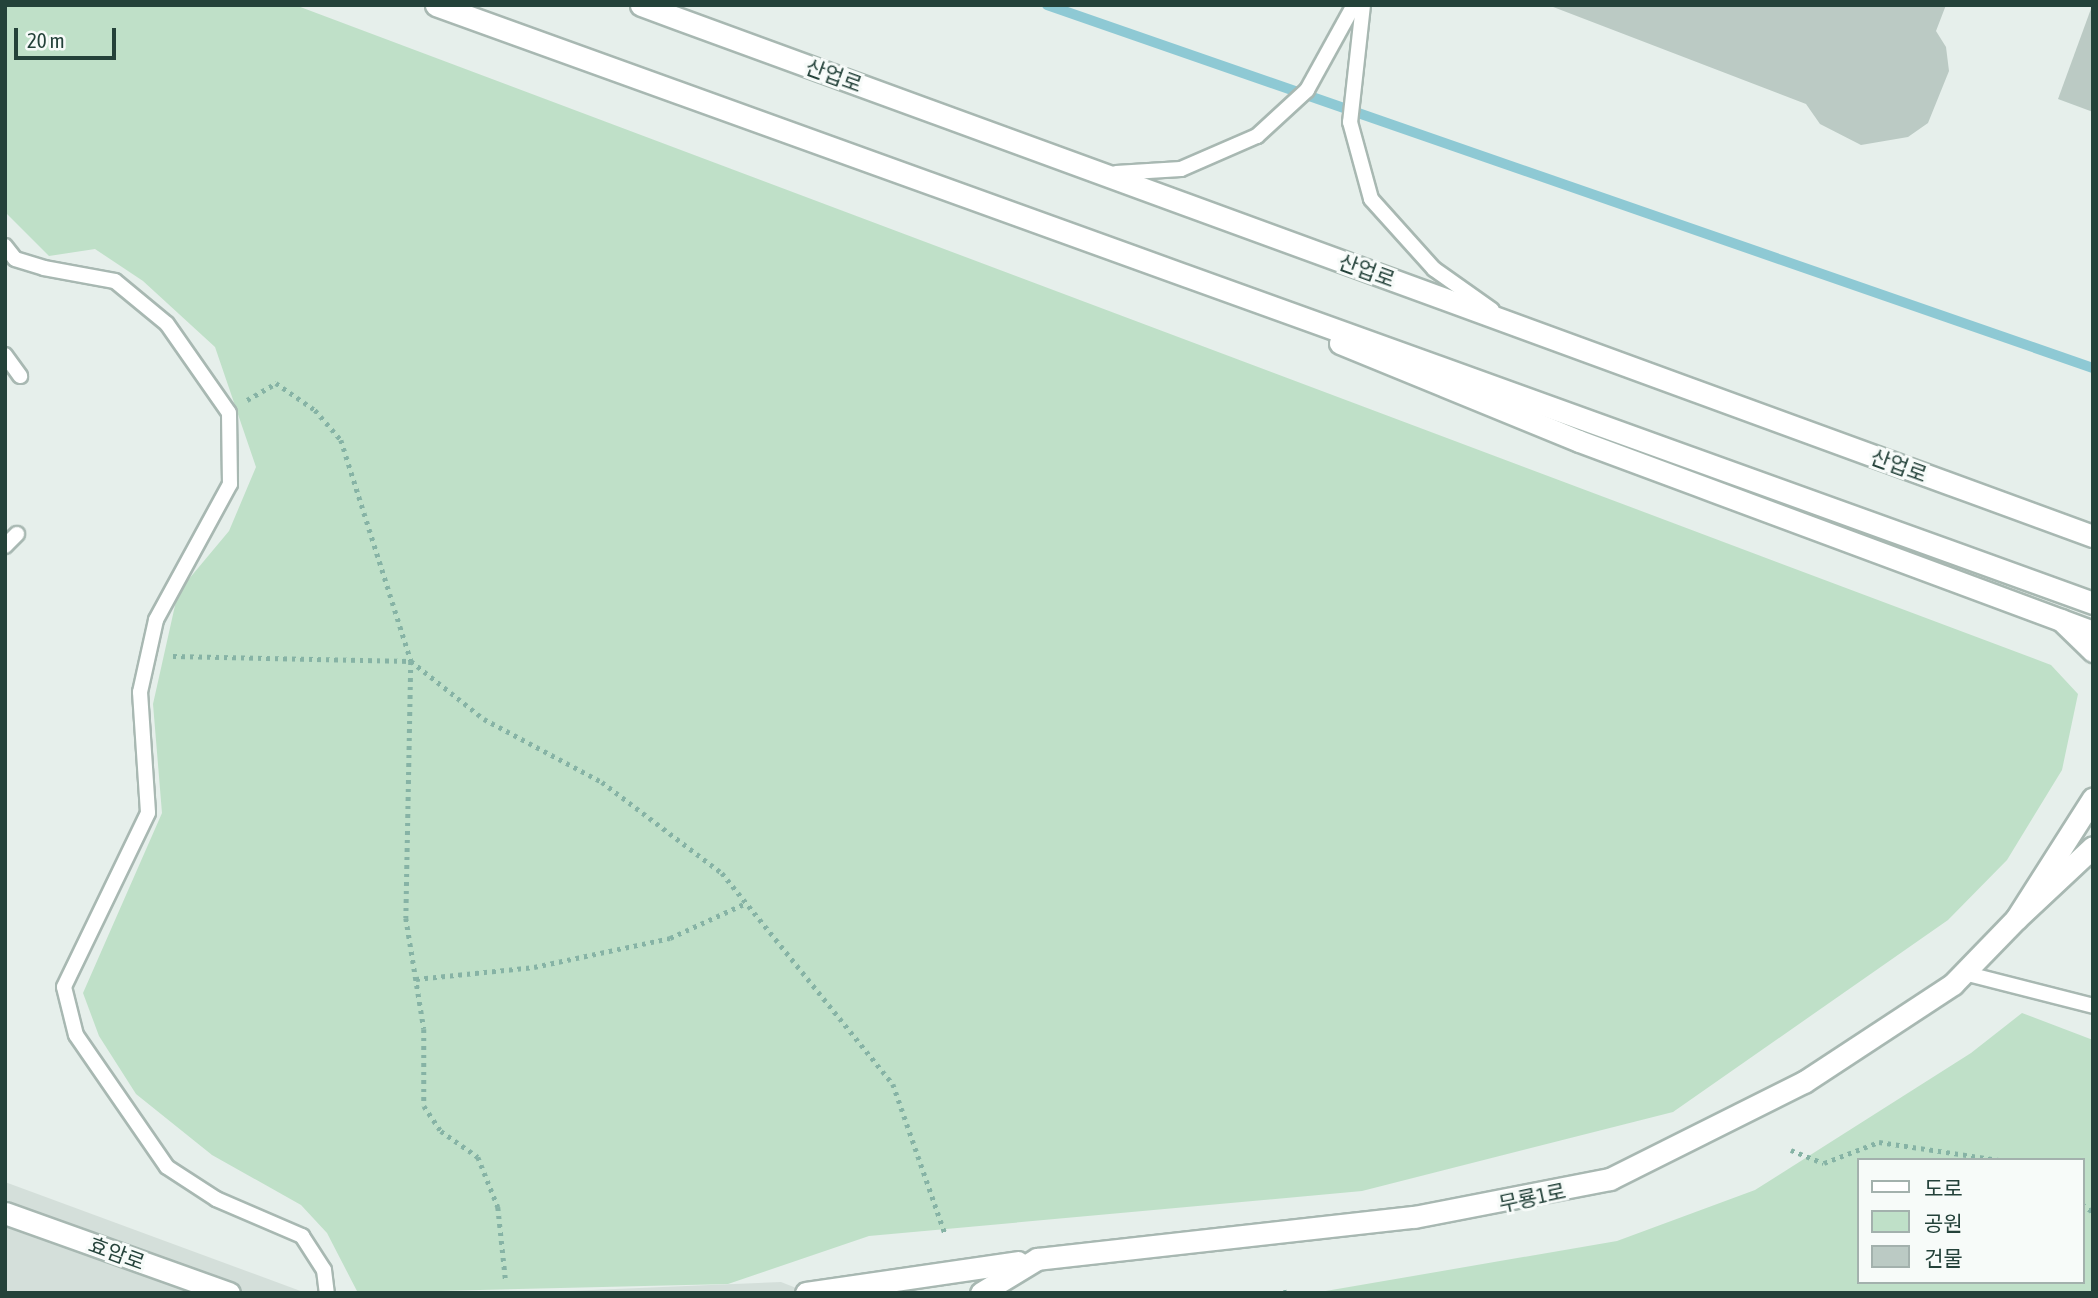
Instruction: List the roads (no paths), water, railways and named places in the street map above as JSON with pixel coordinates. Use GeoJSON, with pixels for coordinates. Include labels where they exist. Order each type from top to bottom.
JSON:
{"type":"FeatureCollection","features":[{"type":"Feature","properties":{"kind":"main road"},"geometry":{"type":"LineString","coordinates":[[436,5],[2093,603]]}},
{"type":"Feature","properties":{"kind":"main road","name":"산업로"},"geometry":{"type":"LineString","coordinates":[[640,5],[2093,536]]}},
{"type":"Feature","properties":{"kind":"main road"},"geometry":{"type":"LineString","coordinates":[[1076,234],[1580,441],[2093,632]]}},
{"type":"Feature","properties":{"kind":"main road"},"geometry":{"type":"LineString","coordinates":[[2061,620],[2093,652]]}},
{"type":"Feature","properties":{"kind":"main road"},"geometry":{"type":"LineString","coordinates":[[2016,919],[2093,798]]}},
{"type":"Feature","properties":{"kind":"main road"},"geometry":{"type":"LineString","coordinates":[[2016,919],[2093,847]]}},
{"type":"Feature","properties":{"kind":"main road","name":"무룡1로"},"geometry":{"type":"LineString","coordinates":[[981,1293],[1037,1259],[1387,1220],[1511,1203],[1610,1179],[1804,1082],[1888,1031],[1964,973],[2016,919]]}},
{"type":"Feature","properties":{"kind":"main road","name":"효암로"},"geometry":{"type":"LineString","coordinates":[[5,1213],[229,1293]]}},
{"type":"Feature","properties":{"kind":"main road"},"geometry":{"type":"LineString","coordinates":[[806,1293],[1037,1259]]}},
{"type":"Feature","properties":{"kind":"lane"},"geometry":{"type":"LineString","coordinates":[[1103,173],[1181,169],[1257,136],[1307,90],[1354,5]]}},
{"type":"Feature","properties":{"kind":"lane"},"geometry":{"type":"LineString","coordinates":[[1363,5],[1350,122],[1357,164],[1371,200],[1398,233],[1434,269],[1507,321]]}},
{"type":"Feature","properties":{"kind":"lane"},"geometry":{"type":"LineString","coordinates":[[5,246],[10,265],[115,281],[167,324],[229,413],[230,484],[156,620],[140,692],[148,813],[64,987],[76,1035],[167,1167],[216,1199],[302,1236],[324,1270],[327,1293]]}},
{"type":"Feature","properties":{"kind":"lane"},"geometry":{"type":"LineString","coordinates":[[5,355],[20,376]]}},
{"type":"Feature","properties":{"kind":"lane"},"geometry":{"type":"LineString","coordinates":[[5,546],[17,534]]}},
{"type":"Feature","properties":{"kind":"lane"},"geometry":{"type":"LineString","coordinates":[[1964,973],[2093,1006]]}},
{"type":"Feature","properties":{"kind":"waterway"},"geometry":{"type":"LineString","coordinates":[[1047,5],[2093,368]]}}]}
